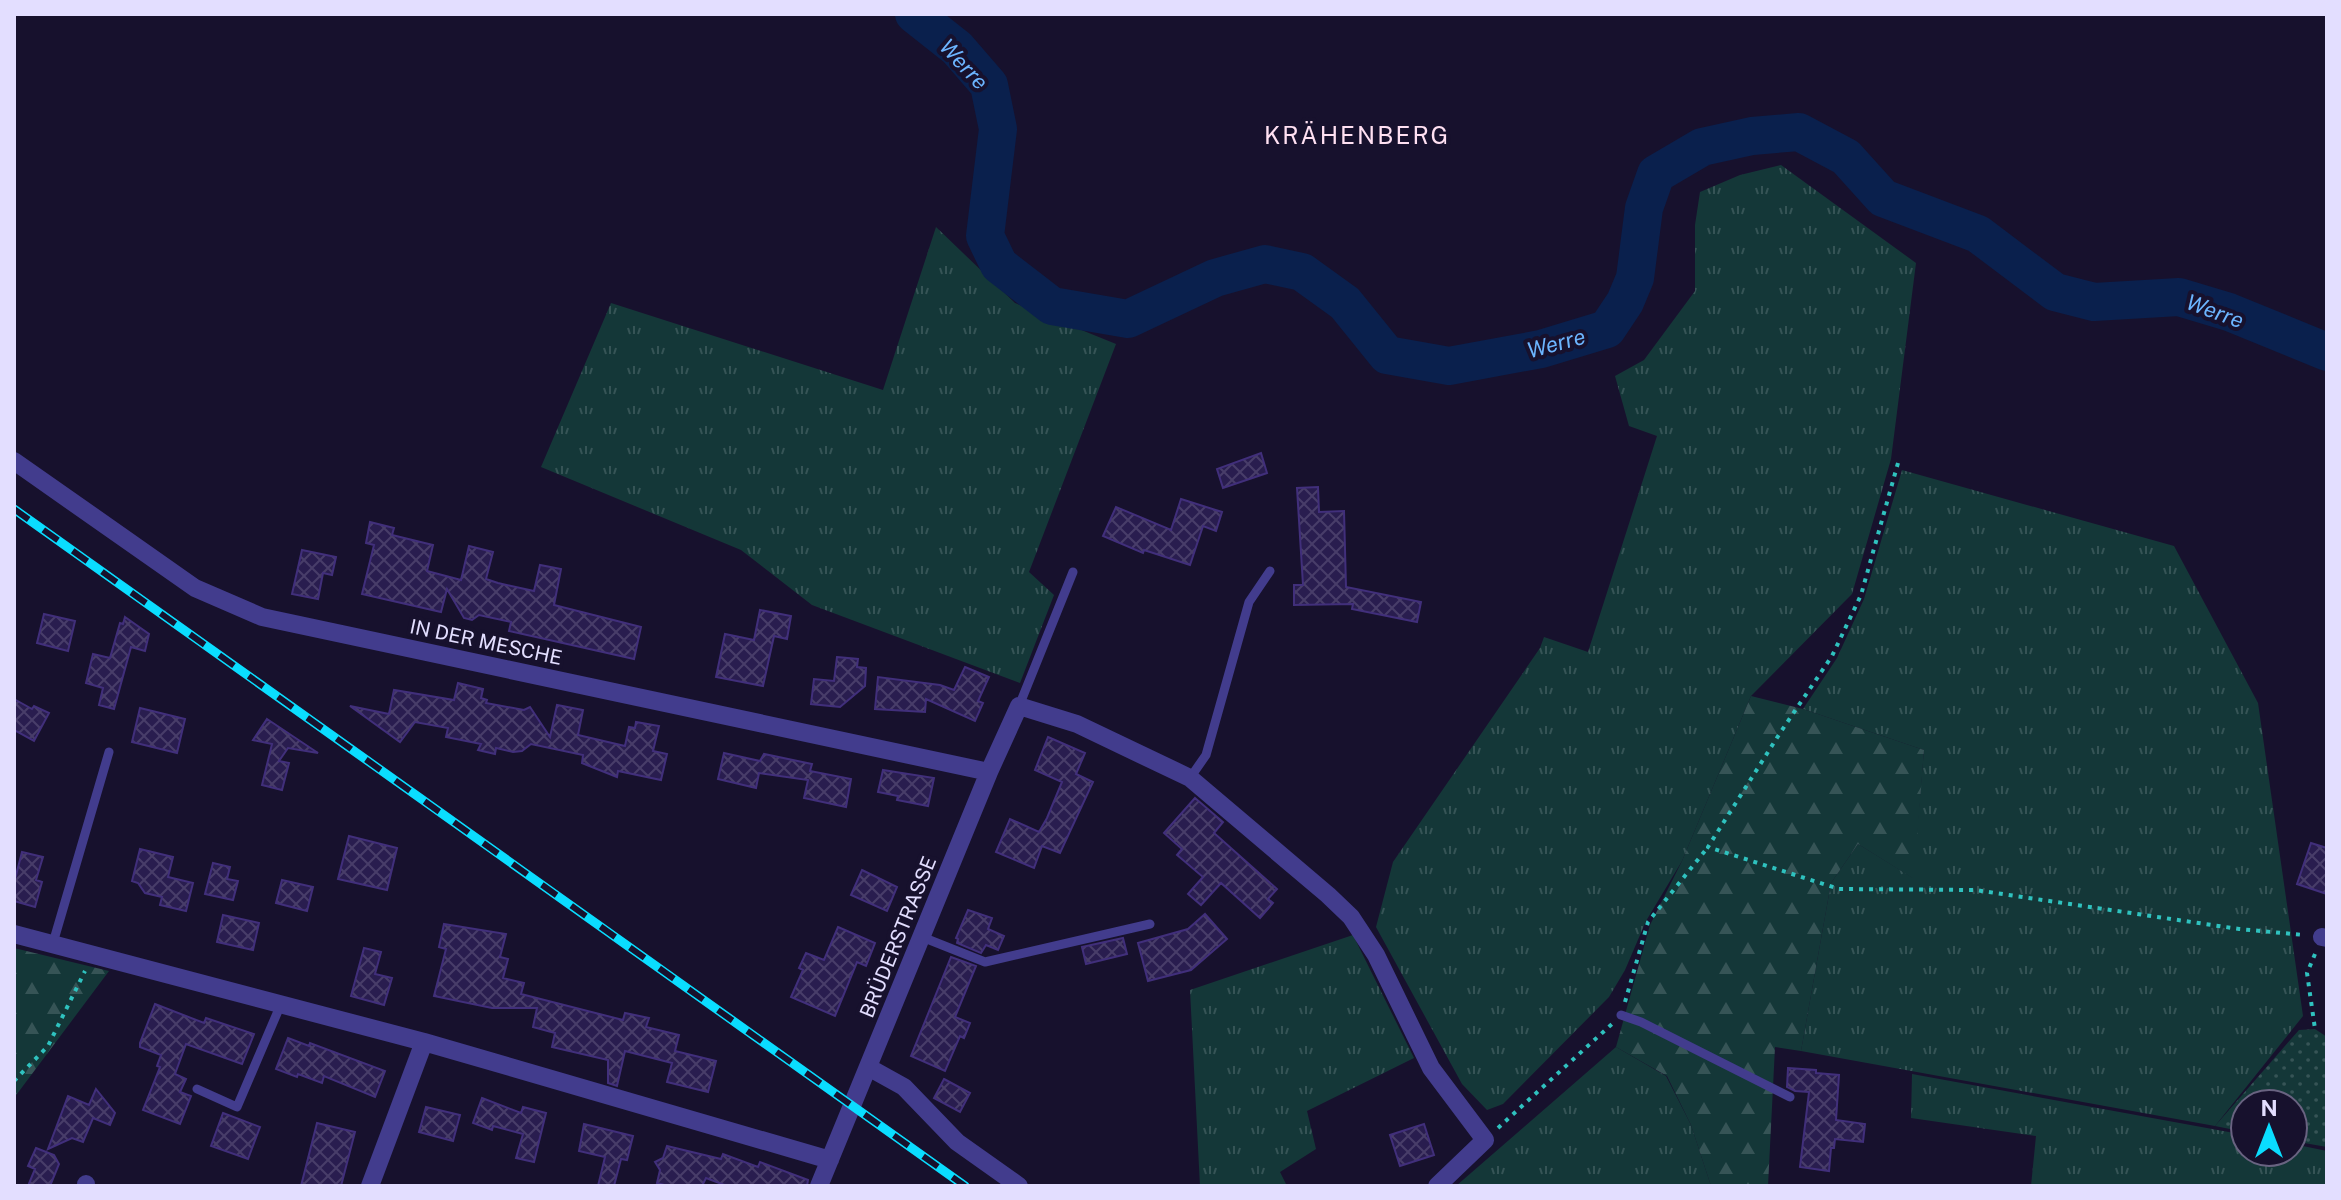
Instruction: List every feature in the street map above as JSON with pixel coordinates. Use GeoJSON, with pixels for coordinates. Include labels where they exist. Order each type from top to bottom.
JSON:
{"type":"FeatureCollection","features":[{"type":"Feature","properties":{"kind":"street","name":"IN DER MESCHE"},"geometry":{"type":"LineString","coordinates":[[14,461],[195,588],[262,617],[989,772]]}},
{"type":"Feature","properties":{"kind":"street","name":"BRÜDERSTRASSE"},"geometry":{"type":"LineString","coordinates":[[819,1186],[1019,706]]}},
{"type":"Feature","properties":{"kind":"street"},"geometry":{"type":"LineString","coordinates":[[1019,706],[1077,724],[1190,778],[1351,917],[1376,955],[1431,1068],[1485,1140],[1437,1186]]}},
{"type":"Feature","properties":{"kind":"street"},"geometry":{"type":"LineString","coordinates":[[14,934],[424,1042],[830,1160]]}},
{"type":"Feature","properties":{"kind":"street"},"geometry":{"type":"LineString","coordinates":[[370,1186],[424,1042]]}},
{"type":"Feature","properties":{"kind":"street"},"geometry":{"type":"LineString","coordinates":[[868,1067],[904,1087],[957,1142],[1019,1186]]}},
{"type":"Feature","properties":{"kind":"lane"},"geometry":{"type":"LineString","coordinates":[[1190,778],[1206,755],[1249,602],[1270,571]]}},
{"type":"Feature","properties":{"kind":"lane"},"geometry":{"type":"LineString","coordinates":[[1019,706],[1073,572]]}},
{"type":"Feature","properties":{"kind":"lane"},"geometry":{"type":"LineString","coordinates":[[53,943],[109,752]]}},
{"type":"Feature","properties":{"kind":"lane"},"geometry":{"type":"LineString","coordinates":[[922,937],[985,962],[1150,924]]}},
{"type":"Feature","properties":{"kind":"lane"},"geometry":{"type":"LineString","coordinates":[[197,1089],[237,1107],[281,1004]]}},
{"type":"Feature","properties":{"kind":"lane"},"geometry":{"type":"LineString","coordinates":[[1621,1015],[1641,1022],[1790,1097]]}},
{"type":"Feature","properties":{"kind":"path"},"geometry":{"type":"LineString","coordinates":[[1485,1140],[1621,1015],[1648,922],[1708,847],[1832,656],[1861,595],[1898,463]]}},
{"type":"Feature","properties":{"kind":"path"},"geometry":{"type":"LineString","coordinates":[[1708,847],[1839,889],[1975,890],[2239,929],[2325,938]]}},
{"type":"Feature","properties":{"kind":"path"},"geometry":{"type":"LineString","coordinates":[[14,1081],[48,1046],[93,954]]}},
{"type":"Feature","properties":{"kind":"path"},"geometry":{"type":"LineString","coordinates":[[2307,973],[2315,1029]]}},
{"type":"Feature","properties":{"kind":"green space"},"geometry":{"type":"Polygon","coordinates":[[[1781,165],[1916,263],[1891,459],[1852,594],[1751,696],[1682,861],[1646,921],[1625,970],[1609,997],[1503,1104],[1487,1110],[1462,1084],[1376,927],[1393,862],[1540,648],[1544,637],[1588,652],[1657,436],[1629,426],[1615,376],[1644,360],[1695,291],[1695,225],[1700,192],[1740,175],[1781,165]]]}},
{"type":"Feature","properties":{"kind":"green space"},"geometry":{"type":"Polygon","coordinates":[[[936,227],[1015,303],[1116,344],[1029,572],[1054,595],[1020,683],[812,605],[741,550],[541,467],[611,303],[883,390],[936,227]]]}},
{"type":"Feature","properties":{"kind":"green space"},"geometry":{"type":"Polygon","coordinates":[[[1902,470],[2174,546],[2258,703],[2303,1016],[2245,1088],[2229,1088],[2229,1108],[2215,1126],[1801,1051],[1831,883],[1858,844],[1913,878],[1924,750],[1803,709],[1837,658],[1864,599],[1902,470]]]}},
{"type":"Feature","properties":{"kind":"green space"},"geometry":{"type":"Polygon","coordinates":[[[1751,696],[1803,709],[1924,750],[1914,879],[1858,844],[1831,883],[1801,1051],[1775,1047],[1768,1186],[1711,1186],[1691,1125],[1667,1076],[1616,1047],[1650,925],[1682,861],[1751,696]]]}},
{"type":"Feature","properties":{"kind":"green space"},"geometry":{"type":"Polygon","coordinates":[[[1353,935],[1414,1058],[1307,1111],[1316,1149],[1280,1172],[1287,1186],[1200,1186],[1190,990],[1353,935]]]}},
{"type":"Feature","properties":{"kind":"green space"},"geometry":{"type":"Polygon","coordinates":[[[14,948],[109,971],[14,1098],[14,948]]]}},
{"type":"Feature","properties":{"kind":"green space"},"geometry":{"type":"Polygon","coordinates":[[[2315,1029],[2327,1037],[2327,1147],[2309,1144],[2309,1088],[2248,1088],[2299,1030],[2315,1029]]]}},
{"type":"Feature","properties":{"kind":"green space"},"geometry":{"type":"Polygon","coordinates":[[[1616,1047],[1666,1076],[1691,1125],[1711,1186],[1456,1186],[1616,1047]]]}},
{"type":"Feature","properties":{"kind":"green space"},"geometry":{"type":"Polygon","coordinates":[[[1912,1074],[2229,1132],[2229,1168],[2309,1168],[2309,1147],[2327,1151],[2327,1186],[2031,1186],[2036,1136],[1911,1118],[1912,1074]]]}},
{"type":"Feature","properties":{"kind":"green space"},"geometry":{"type":"Polygon","coordinates":[[[2229,1110],[2229,1129],[2215,1126],[2229,1110]]]}},
{"type":"Feature","properties":{"kind":"building"},"geometry":{"type":"Polygon","coordinates":[[[1261,453],[1267,473],[1223,488],[1217,469],[1261,453]]]}},
{"type":"Feature","properties":{"kind":"building"},"geometry":{"type":"Polygon","coordinates":[[[1318,487],[1319,512],[1344,511],[1346,587],[1421,602],[1417,622],[1352,609],[1353,604],[1294,605],[1294,585],[1303,585],[1297,488],[1318,487]]]}},
{"type":"Feature","properties":{"kind":"building"},"geometry":{"type":"Polygon","coordinates":[[[1181,499],[1222,512],[1216,531],[1203,526],[1190,565],[1144,550],[1143,553],[1103,536],[1116,507],[1171,530],[1181,499]]]}},
{"type":"Feature","properties":{"kind":"building"},"geometry":{"type":"Polygon","coordinates":[[[370,522],[394,528],[392,535],[433,545],[427,571],[461,580],[469,546],[493,552],[486,579],[498,583],[534,591],[540,565],[561,569],[554,605],[641,627],[634,659],[509,631],[511,622],[479,615],[472,620],[464,618],[447,589],[441,612],[362,594],[374,545],[366,543],[370,522]]]}},
{"type":"Feature","properties":{"kind":"building"},"geometry":{"type":"Polygon","coordinates":[[[302,550],[336,557],[332,575],[323,573],[318,599],[292,594],[302,550]]]}},
{"type":"Feature","properties":{"kind":"building"},"geometry":{"type":"Polygon","coordinates":[[[760,610],[791,616],[787,639],[774,636],[763,686],[716,677],[725,634],[754,640],[760,610]]]}},
{"type":"Feature","properties":{"kind":"building"},"geometry":{"type":"Polygon","coordinates":[[[44,614],[75,621],[68,651],[37,643],[44,614]]]}},
{"type":"Feature","properties":{"kind":"building"},"geometry":{"type":"Polygon","coordinates":[[[125,617],[149,634],[145,651],[131,647],[114,709],[99,705],[103,688],[86,683],[93,654],[110,658],[120,623],[123,624],[125,617]]]}},
{"type":"Feature","properties":{"kind":"building"},"geometry":{"type":"Polygon","coordinates":[[[837,657],[858,659],[857,667],[866,668],[865,686],[840,707],[811,704],[814,679],[834,681],[837,657]]]}},
{"type":"Feature","properties":{"kind":"building"},"geometry":{"type":"Polygon","coordinates":[[[965,667],[989,677],[978,701],[983,703],[975,721],[926,699],[925,712],[875,709],[878,677],[940,685],[954,690],[965,667]]]}},
{"type":"Feature","properties":{"kind":"building"},"geometry":{"type":"Polygon","coordinates":[[[458,683],[483,689],[481,698],[487,700],[486,703],[524,710],[530,707],[550,737],[557,705],[583,710],[578,735],[625,746],[629,727],[635,728],[636,722],[659,726],[653,751],[667,754],[661,780],[618,771],[617,777],[582,763],[583,755],[531,744],[522,751],[496,748],[495,754],[478,750],[481,744],[446,737],[448,728],[415,722],[400,742],[350,706],[389,714],[394,690],[454,700],[458,683]]]}},
{"type":"Feature","properties":{"kind":"building"},"geometry":{"type":"Polygon","coordinates":[[[14,699],[32,709],[34,706],[49,713],[34,741],[14,730],[14,699]]]}},
{"type":"Feature","properties":{"kind":"building"},"geometry":{"type":"Polygon","coordinates":[[[140,708],[185,719],[177,753],[132,742],[140,708]]]}},
{"type":"Feature","properties":{"kind":"building"},"geometry":{"type":"Polygon","coordinates":[[[267,719],[318,753],[288,748],[279,761],[289,763],[282,790],[262,785],[272,744],[253,740],[267,719]]]}},
{"type":"Feature","properties":{"kind":"building"},"geometry":{"type":"Polygon","coordinates":[[[1048,737],[1085,753],[1076,774],[1093,782],[1060,853],[1042,846],[1034,868],[996,852],[1010,819],[1039,832],[1047,818],[1062,782],[1035,770],[1048,737]]]}},
{"type":"Feature","properties":{"kind":"building"},"geometry":{"type":"Polygon","coordinates":[[[724,753],[760,761],[764,754],[812,764],[810,771],[851,779],[846,807],[804,798],[808,780],[759,773],[756,788],[718,779],[724,753]]]}},
{"type":"Feature","properties":{"kind":"building"},"geometry":{"type":"Polygon","coordinates":[[[883,770],[934,778],[928,806],[897,800],[898,796],[878,792],[883,770]]]}},
{"type":"Feature","properties":{"kind":"building"},"geometry":{"type":"Polygon","coordinates":[[[1195,798],[1223,822],[1214,833],[1277,889],[1268,899],[1273,903],[1260,918],[1221,883],[1201,905],[1188,894],[1203,877],[1177,855],[1182,849],[1164,833],[1195,798]]]}},
{"type":"Feature","properties":{"kind":"building"},"geometry":{"type":"Polygon","coordinates":[[[349,836],[397,848],[387,890],[338,879],[349,836]]]}},
{"type":"Feature","properties":{"kind":"building"},"geometry":{"type":"Polygon","coordinates":[[[2311,843],[2327,848],[2327,894],[2297,884],[2311,843]]]}},
{"type":"Feature","properties":{"kind":"building"},"geometry":{"type":"Polygon","coordinates":[[[140,849],[173,857],[168,877],[193,883],[186,911],[160,905],[162,897],[145,893],[138,883],[132,881],[140,849]]]}},
{"type":"Feature","properties":{"kind":"building"},"geometry":{"type":"Polygon","coordinates":[[[22,852],[43,857],[36,880],[42,882],[35,907],[14,901],[14,883],[22,852]]]}},
{"type":"Feature","properties":{"kind":"building"},"geometry":{"type":"Polygon","coordinates":[[[213,863],[230,867],[227,879],[238,881],[233,900],[205,894],[213,863]]]}},
{"type":"Feature","properties":{"kind":"building"},"geometry":{"type":"Polygon","coordinates":[[[862,870],[897,887],[887,911],[851,895],[862,870]]]}},
{"type":"Feature","properties":{"kind":"building"},"geometry":{"type":"Polygon","coordinates":[[[282,880],[313,887],[307,911],[276,903],[282,880]]]}},
{"type":"Feature","properties":{"kind":"building"},"geometry":{"type":"Polygon","coordinates":[[[968,910],[992,918],[988,929],[1004,936],[998,950],[986,945],[981,953],[957,943],[956,938],[968,910]]]}},
{"type":"Feature","properties":{"kind":"building"},"geometry":{"type":"Polygon","coordinates":[[[1205,914],[1227,939],[1191,970],[1148,981],[1138,943],[1188,929],[1205,914]]]}},
{"type":"Feature","properties":{"kind":"building"},"geometry":{"type":"Polygon","coordinates":[[[223,915],[259,923],[253,950],[217,942],[223,915]]]}},
{"type":"Feature","properties":{"kind":"building"},"geometry":{"type":"Polygon","coordinates":[[[444,924],[506,934],[500,957],[508,959],[503,978],[524,983],[521,994],[623,1020],[625,1013],[649,1018],[646,1027],[679,1035],[675,1051],[716,1061],[708,1092],[667,1082],[672,1063],[625,1051],[617,1086],[608,1083],[608,1060],[552,1047],[555,1033],[533,1027],[537,1008],[492,1008],[434,996],[446,949],[439,947],[444,924]]]}},
{"type":"Feature","properties":{"kind":"building"},"geometry":{"type":"Polygon","coordinates":[[[838,927],[875,943],[866,966],[857,962],[835,1016],[791,997],[803,970],[799,968],[806,953],[824,960],[838,927]]]}},
{"type":"Feature","properties":{"kind":"building"},"geometry":{"type":"Polygon","coordinates":[[[1123,938],[1127,954],[1086,964],[1082,947],[1123,938]]]}},
{"type":"Feature","properties":{"kind":"building"},"geometry":{"type":"Polygon","coordinates":[[[364,948],[381,952],[375,974],[392,978],[384,1005],[351,996],[364,948]]]}},
{"type":"Feature","properties":{"kind":"building"},"geometry":{"type":"Polygon","coordinates":[[[951,957],[976,966],[955,1017],[970,1023],[964,1038],[960,1036],[945,1071],[911,1056],[951,957]]]}},
{"type":"Feature","properties":{"kind":"building"},"geometry":{"type":"Polygon","coordinates":[[[155,1004],[204,1023],[206,1018],[254,1034],[242,1064],[186,1044],[175,1074],[186,1079],[180,1092],[191,1096],[180,1124],[143,1110],[160,1067],[157,1066],[161,1055],[140,1047],[155,1004]]]}},
{"type":"Feature","properties":{"kind":"building"},"geometry":{"type":"Polygon","coordinates":[[[288,1038],[385,1071],[375,1097],[324,1076],[322,1083],[276,1069],[288,1038]]]}},
{"type":"Feature","properties":{"kind":"building"},"geometry":{"type":"Polygon","coordinates":[[[1788,1068],[1839,1075],[1836,1120],[1865,1124],[1863,1142],[1835,1139],[1829,1171],[1800,1167],[1809,1092],[1787,1087],[1788,1068]]]}},
{"type":"Feature","properties":{"kind":"building"},"geometry":{"type":"Polygon","coordinates":[[[944,1079],[970,1093],[960,1112],[934,1098],[944,1079]]]}},
{"type":"Feature","properties":{"kind":"building"},"geometry":{"type":"Polygon","coordinates":[[[96,1089],[115,1113],[110,1125],[93,1118],[83,1142],[72,1138],[48,1149],[68,1096],[89,1105],[96,1089]]]}},
{"type":"Feature","properties":{"kind":"building"},"geometry":{"type":"Polygon","coordinates":[[[482,1098],[521,1113],[523,1107],[546,1113],[534,1162],[516,1158],[523,1134],[493,1126],[492,1130],[473,1123],[482,1098]]]}},
{"type":"Feature","properties":{"kind":"building"},"geometry":{"type":"Polygon","coordinates":[[[426,1107],[460,1115],[453,1141],[419,1132],[426,1107]]]}},
{"type":"Feature","properties":{"kind":"building"},"geometry":{"type":"Polygon","coordinates":[[[223,1113],[260,1127],[248,1159],[211,1146],[223,1113]]]}},
{"type":"Feature","properties":{"kind":"building"},"geometry":{"type":"Polygon","coordinates":[[[317,1123],[355,1132],[341,1186],[301,1186],[317,1123]]]}},
{"type":"Feature","properties":{"kind":"building"},"geometry":{"type":"Polygon","coordinates":[[[584,1124],[633,1136],[627,1160],[621,1159],[614,1186],[598,1186],[605,1157],[579,1151],[584,1124]]]}},
{"type":"Feature","properties":{"kind":"building"},"geometry":{"type":"Polygon","coordinates":[[[1424,1124],[1434,1155],[1400,1166],[1390,1135],[1424,1124]]]}},
{"type":"Feature","properties":{"kind":"building"},"geometry":{"type":"Polygon","coordinates":[[[667,1146],[721,1159],[723,1154],[758,1167],[760,1162],[808,1180],[807,1186],[727,1186],[706,1178],[702,1186],[657,1183],[660,1170],[655,1162],[663,1158],[667,1146]]]}},
{"type":"Feature","properties":{"kind":"building"},"geometry":{"type":"Polygon","coordinates":[[[36,1148],[54,1155],[59,1164],[50,1186],[28,1186],[35,1169],[28,1166],[36,1148]]]}},
{"type":"Feature","properties":{"kind":"waterway","name":"Werre"},"geometry":{"type":"LineString","coordinates":[[914,14],[957,48],[989,85],[998,129],[985,236],[999,265],[1052,306],[1128,319],[1215,278],[1265,264],[1302,272],[1345,303],[1387,355],[1449,366],[1541,349],[1607,329],[1625,302],[1635,278],[1644,208],[1656,174],[1702,147],[1752,136],[1799,132],[1846,157],[1883,198],[1978,234],[2055,292],[2094,302],[2179,297],[2229,312],[2327,352]]}},
{"type":"Feature","properties":{"kind":"railway"},"geometry":{"type":"LineString","coordinates":[[14,509],[965,1186]]}},
{"type":"Feature","properties":{"kind":"district","name":"KRÄHENBERG"},"geometry":{"type":"Point","coordinates":[1357,135]}}]}
